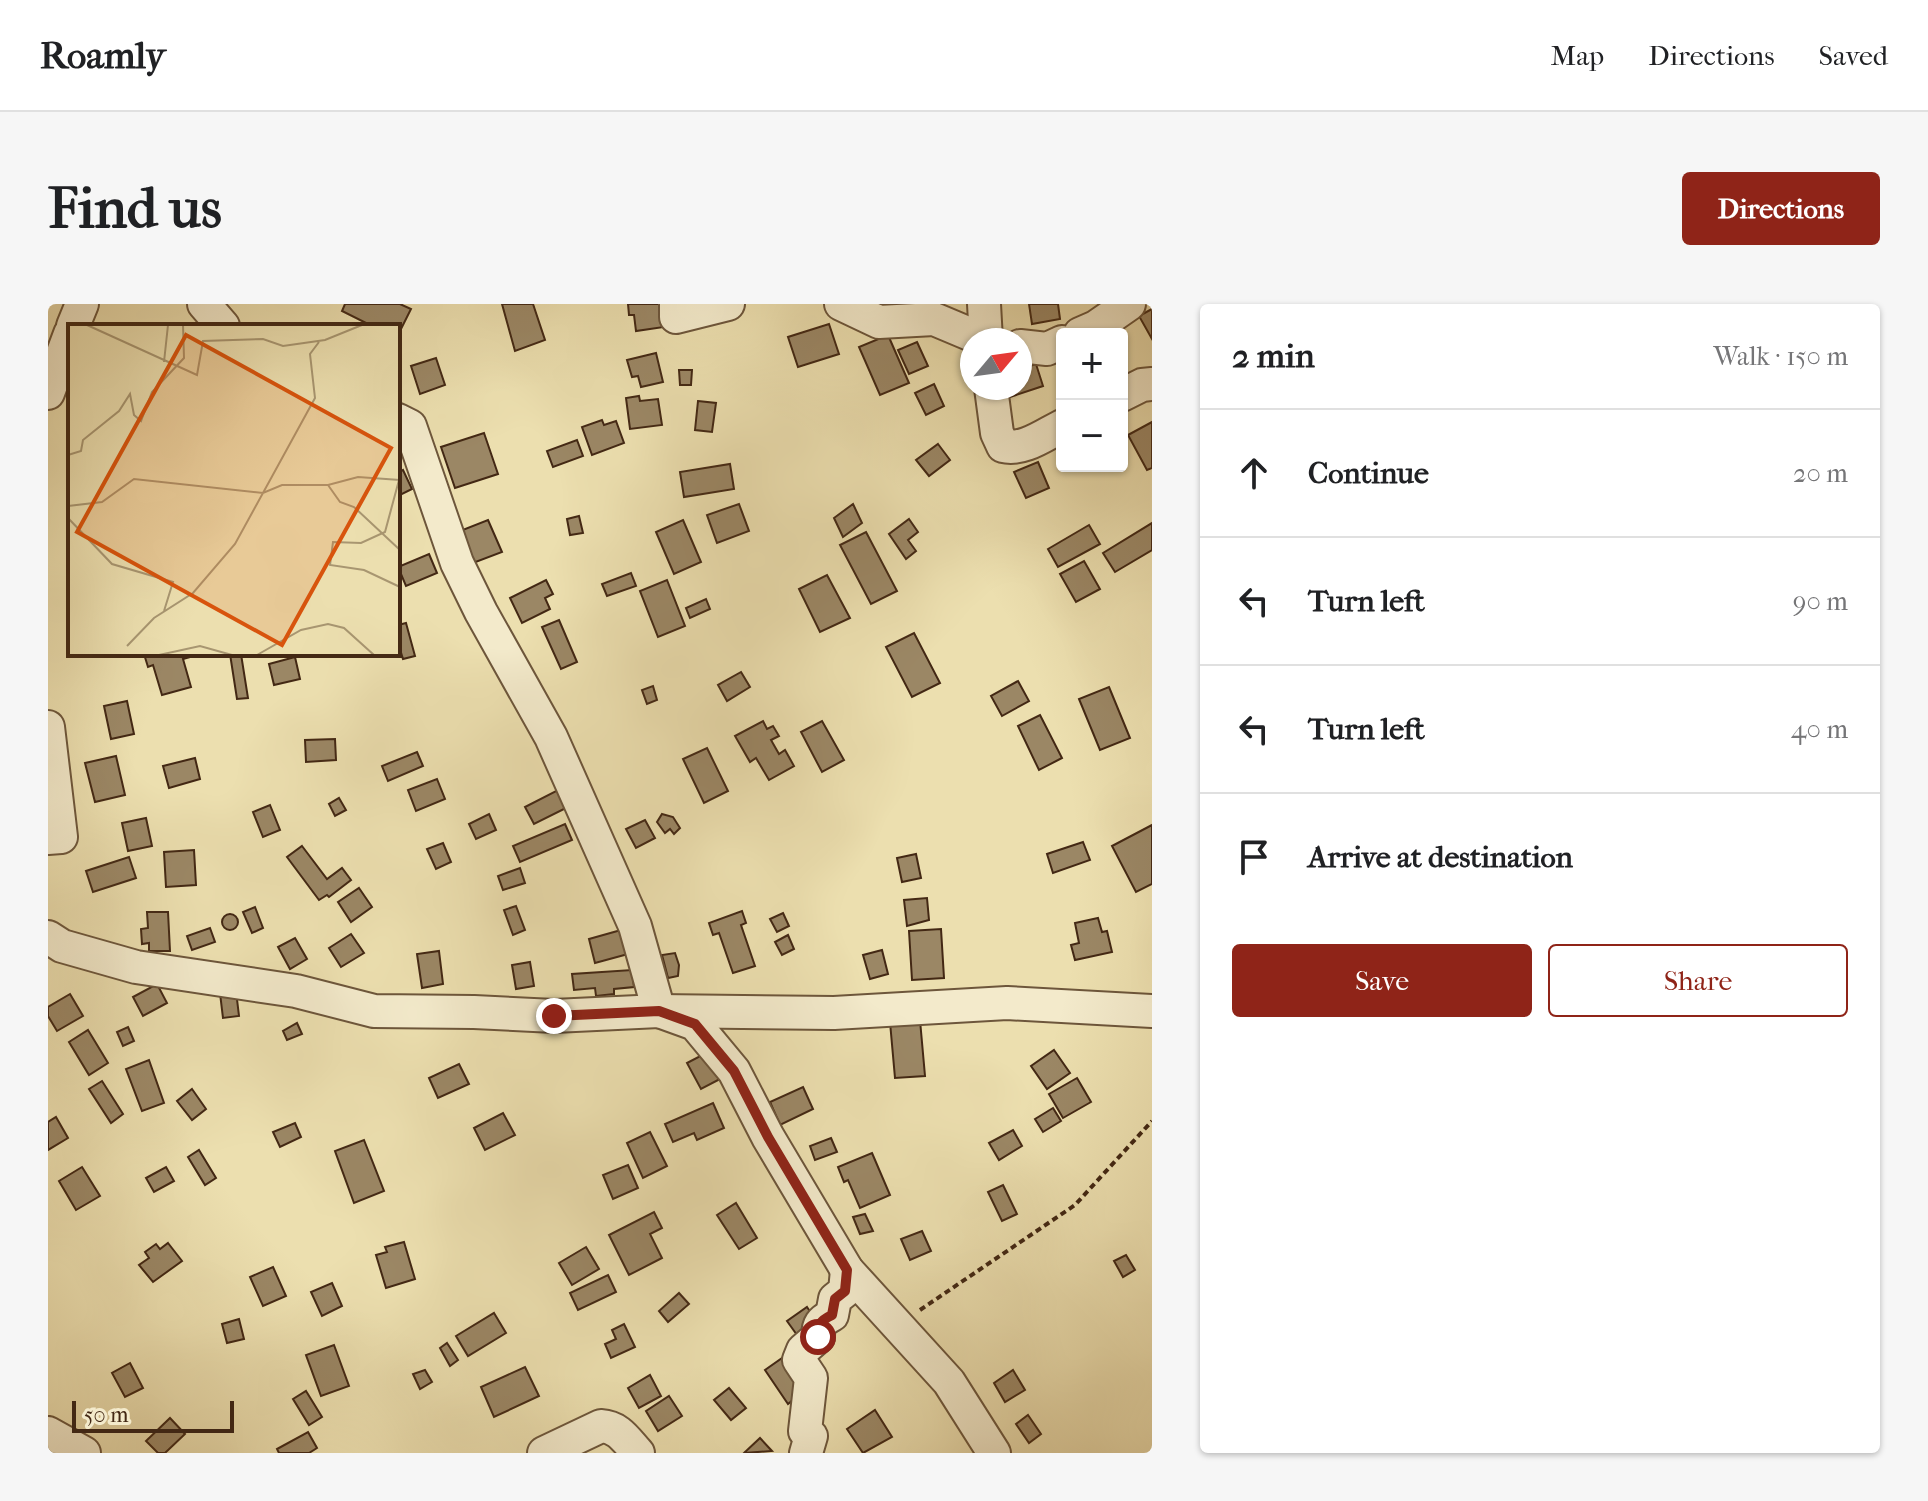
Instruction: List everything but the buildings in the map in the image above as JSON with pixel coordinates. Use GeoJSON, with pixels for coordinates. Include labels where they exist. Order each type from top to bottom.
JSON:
{"type":"FeatureCollection","features":[{"type":"Feature","properties":{"kind":"street"},"geometry":{"type":"LineString","coordinates":[[74,324],[82,304]]}},
{"type":"Feature","properties":{"kind":"street"},"geometry":{"type":"LineString","coordinates":[[204,304],[221,324]]}},
{"type":"Feature","properties":{"kind":"street"},"geometry":{"type":"LineString","coordinates":[[676,304],[676,317],[728,304]]}},
{"type":"Feature","properties":{"kind":"street"},"geometry":{"type":"LineString","coordinates":[[841,304],[879,322],[934,319],[960,330]]}},
{"type":"Feature","properties":{"kind":"street"},"geometry":{"type":"LineString","coordinates":[[984,304],[985,328]]}},
{"type":"Feature","properties":{"kind":"street"},"geometry":{"type":"LineString","coordinates":[[1090,328],[1129,304]]}},
{"type":"Feature","properties":{"kind":"street"},"geometry":{"type":"LineString","coordinates":[[48,393],[68,339]]}},
{"type":"Feature","properties":{"kind":"street"},"geometry":{"type":"LineString","coordinates":[[1032,347],[1047,349],[1056,345]]}},
{"type":"Feature","properties":{"kind":"street"},"geometry":{"type":"LineString","coordinates":[[1128,392],[1152,384]]}},
{"type":"Feature","properties":{"kind":"street"},"geometry":{"type":"LineString","coordinates":[[993,400],[997,433],[1003,446],[1011,448],[1028,443],[1056,429]]}},
{"type":"Feature","properties":{"kind":"street"},"geometry":{"type":"LineString","coordinates":[[400,421],[410,426],[463,575],[551,737],[635,926],[659,1011]]}},
{"type":"Feature","properties":{"kind":"street"},"geometry":{"type":"LineString","coordinates":[[48,727],[61,837],[48,838]]}},
{"type":"Feature","properties":{"kind":"street"},"geometry":{"type":"LineString","coordinates":[[48,937],[62,946],[136,967],[296,991],[374,1011],[554,1016],[659,1011],[834,1013],[1007,1003],[1152,1011]]}},
{"type":"Feature","properties":{"kind":"street"},"geometry":{"type":"LineString","coordinates":[[659,1011],[695,1024],[734,1071],[768,1137],[847,1270],[949,1382],[994,1453]]}},
{"type":"Feature","properties":{"kind":"street"},"geometry":{"type":"LineString","coordinates":[[806,1453],[811,1436],[805,1431],[811,1378],[799,1360],[803,1350],[818,1337],[818,1326],[822,1320],[832,1315],[835,1299],[845,1291],[847,1270]]}},
{"type":"Feature","properties":{"kind":"street"},"geometry":{"type":"LineString","coordinates":[[544,1453],[601,1426],[610,1427],[621,1434],[638,1453]]}},
{"type":"Feature","properties":{"kind":"street"},"geometry":{"type":"LineString","coordinates":[[48,1433],[84,1453]]}},
{"type":"Feature","properties":{"kind":"path"},"geometry":{"type":"LineString","coordinates":[[892,1321],[905,1320],[1075,1205],[1152,1121]]}},
{"type":"Feature","properties":{"kind":"route"},"geometry":{"type":"LineString","coordinates":[[554,1016],[659,1011],[695,1024],[734,1071],[768,1137],[847,1270],[845,1291],[835,1299],[832,1315],[818,1326],[818,1337]]}}]}
